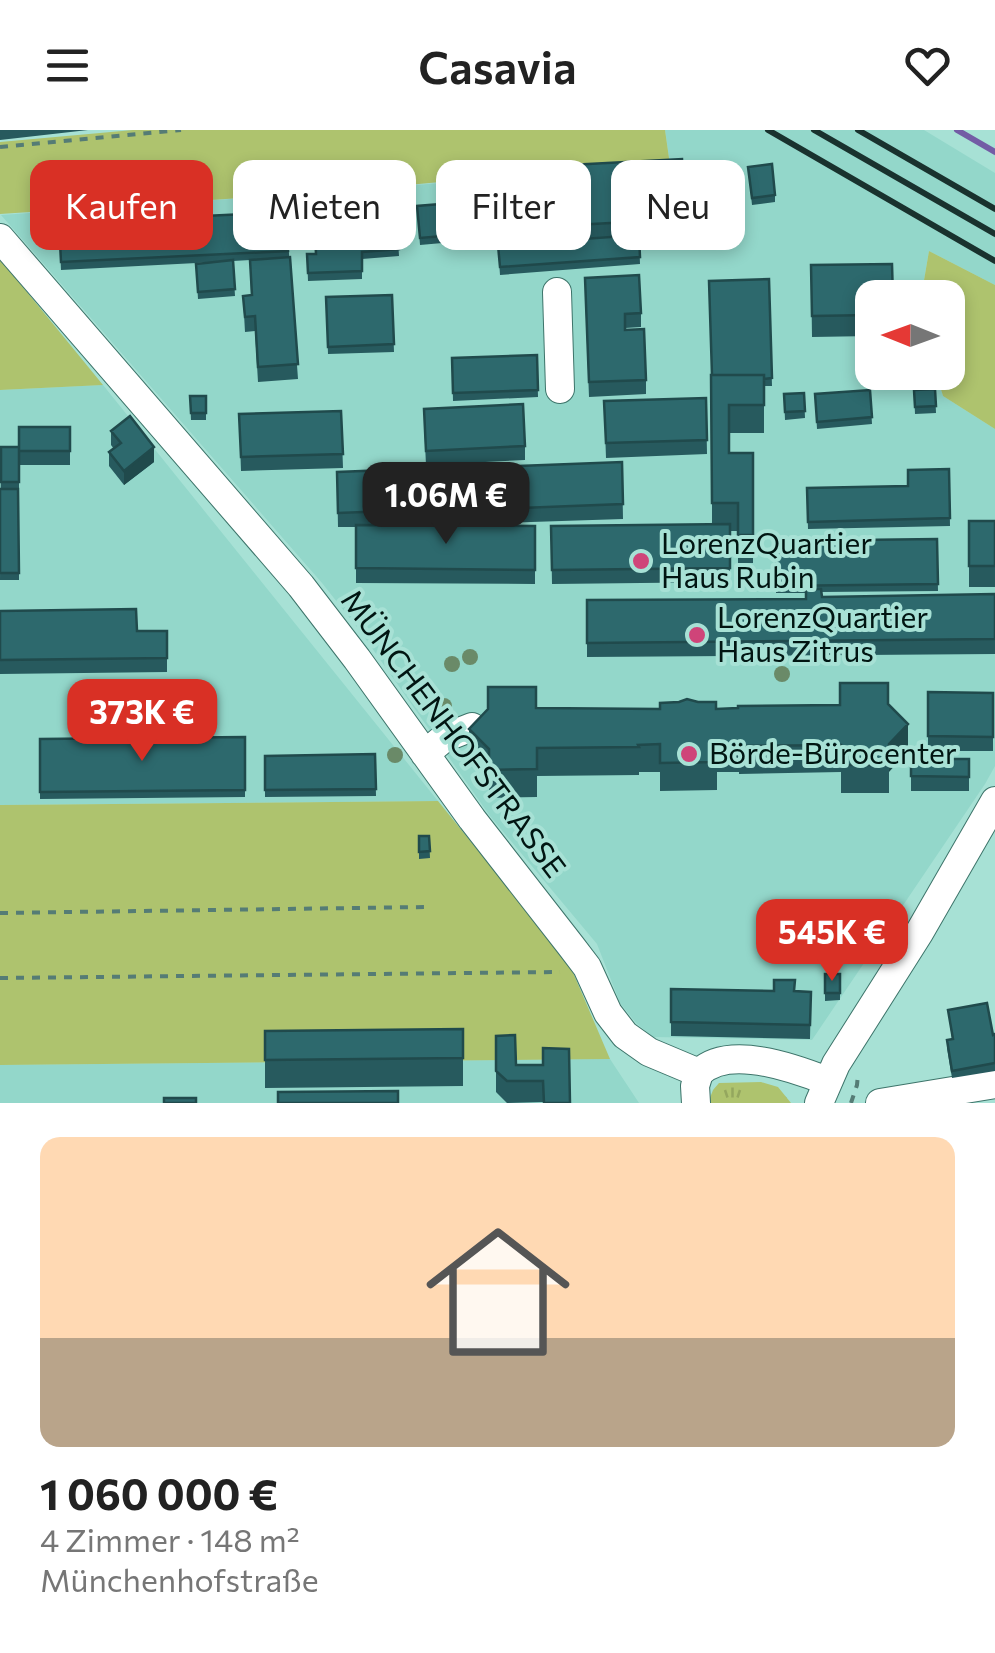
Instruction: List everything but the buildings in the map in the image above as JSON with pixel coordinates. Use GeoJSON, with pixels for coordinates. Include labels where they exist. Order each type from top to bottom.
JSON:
{"type":"FeatureCollection","features":[{"type":"Feature","properties":{"kind":"street","name":"MÜNCHENHOFSTRASSE"},"geometry":{"type":"LineString","coordinates":[[5,231],[302,586],[589,971],[608,1014],[630,1040],[699,1072]]}},
{"type":"Feature","properties":{"kind":"street"},"geometry":{"type":"LineString","coordinates":[[558,292],[560,388]]}},
{"type":"Feature","properties":{"kind":"street"},"geometry":{"type":"LineString","coordinates":[[425,754],[444,738],[472,726]]}},
{"type":"Feature","properties":{"kind":"street"},"geometry":{"type":"LineString","coordinates":[[696,1103],[699,1072],[712,1063],[752,1061],[777,1064],[825,1097],[853,1035],[919,933],[995,801]]}},
{"type":"Feature","properties":{"kind":"street"},"geometry":{"type":"LineString","coordinates":[[880,1103],[995,1084]]}},
{"type":"Feature","properties":{"kind":"path"},"geometry":{"type":"LineString","coordinates":[[0,146],[181,130]]}},
{"type":"Feature","properties":{"kind":"path"},"geometry":{"type":"LineString","coordinates":[[0,912],[425,906]]}},
{"type":"Feature","properties":{"kind":"path"},"geometry":{"type":"LineString","coordinates":[[0,978],[589,971]]}},
{"type":"Feature","properties":{"kind":"shaded area"},"geometry":{"type":"Polygon","coordinates":[[[665,130],[924,130],[995,173],[995,285],[929,251],[924,280],[855,280],[855,390],[941,390],[943,396],[995,429],[995,766],[812,1040],[653,1037],[636,1023],[620,1003],[597,944],[490,816],[360,631],[32,250],[213,250],[213,200],[233,199],[233,250],[416,250],[416,185],[436,183],[436,250],[591,250],[591,171],[611,169],[611,250],[745,250],[745,160],[669,160],[665,130]]]}},
{"type":"Feature","properties":{"kind":"shaded area"},"geometry":{"type":"Polygon","coordinates":[[[30,213],[30,248],[1,215],[30,213]]]}},
{"type":"Feature","properties":{"kind":"shaded area"},"geometry":{"type":"Polygon","coordinates":[[[103,385],[438,801],[0,805],[0,390],[103,385]]]}},
{"type":"Feature","properties":{"kind":"shaded area"},"geometry":{"type":"Polygon","coordinates":[[[610,1059],[639,1103],[0,1103],[0,1065],[610,1059]]]}},
{"type":"Feature","properties":{"kind":"green space"},"geometry":{"type":"Polygon","coordinates":[[[133,130],[665,130],[669,160],[611,160],[611,169],[591,170],[591,160],[436,160],[436,182],[416,184],[416,160],[233,160],[233,199],[213,200],[213,160],[30,160],[30,212],[0,214],[0,142],[133,130]]]}},
{"type":"Feature","properties":{"kind":"green space"},"geometry":{"type":"Polygon","coordinates":[[[929,251],[995,285],[995,429],[943,396],[941,390],[965,390],[965,280],[924,280],[929,251]]]}},
{"type":"Feature","properties":{"kind":"green space"},"geometry":{"type":"Polygon","coordinates":[[[0,259],[103,385],[0,390],[0,259]]]}},
{"type":"Feature","properties":{"kind":"green space"},"geometry":{"type":"Polygon","coordinates":[[[438,801],[569,963],[610,1059],[0,1065],[0,805],[438,801]]]}},
{"type":"Feature","properties":{"kind":"green space"},"geometry":{"type":"Polygon","coordinates":[[[761,1082],[778,1087],[791,1103],[708,1103],[719,1083],[761,1082]]]}},
{"type":"Feature","properties":{"kind":"waterway"},"geometry":{"type":"LineString","coordinates":[[957,130],[995,152]]}},
{"type":"Feature","properties":{"kind":"railway"},"geometry":{"type":"LineString","coordinates":[[768,130],[995,261]]}},
{"type":"Feature","properties":{"kind":"railway"},"geometry":{"type":"LineString","coordinates":[[814,130],[995,234]]}},
{"type":"Feature","properties":{"kind":"railway"},"geometry":{"type":"LineString","coordinates":[[858,130],[995,209]]}},
{"type":"Feature","properties":{"kind":"place","name":"LorenzQuartier Haus Rubin"},"geometry":{"type":"Point","coordinates":[641,561]}},
{"type":"Feature","properties":{"kind":"place","name":"LorenzQuartier Haus Zitrus"},"geometry":{"type":"Point","coordinates":[697,635]}},
{"type":"Feature","properties":{"kind":"place","name":"Börde-Bürocenter"},"geometry":{"type":"Point","coordinates":[689,754]}}]}
